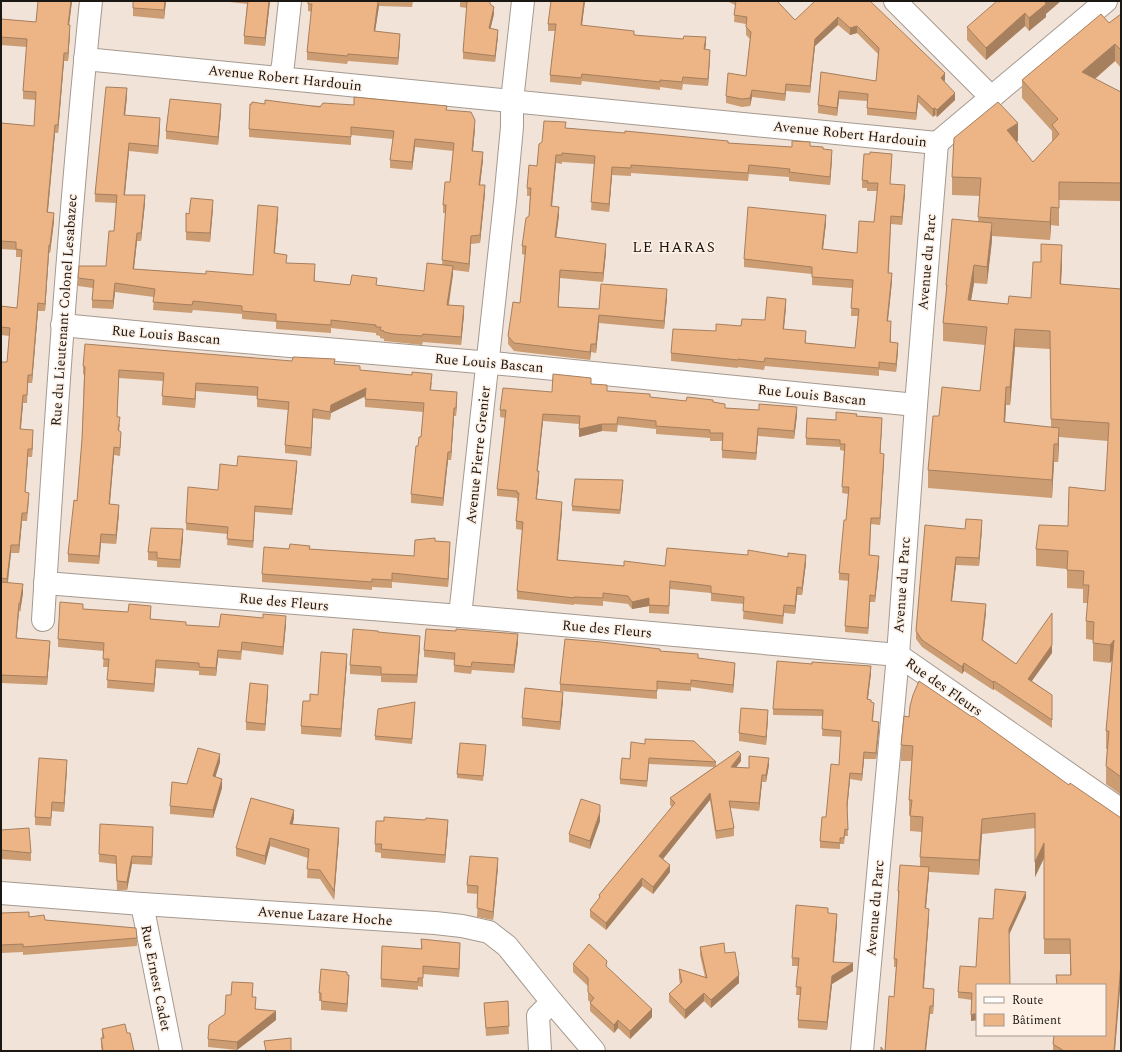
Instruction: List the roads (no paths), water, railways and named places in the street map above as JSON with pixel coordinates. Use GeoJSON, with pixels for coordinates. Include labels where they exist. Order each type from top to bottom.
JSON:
{"type":"FeatureCollection","features":[{"type":"Feature","properties":{"kind":"street","name":"Rue du Lieutenant Colonel Lesabazec"},"geometry":{"type":"LineString","coordinates":[[43,620],[62,325],[91,1]]}},
{"type":"Feature","properties":{"kind":"street"},"geometry":{"type":"LineString","coordinates":[[280,77],[283,65],[290,1]]}},
{"type":"Feature","properties":{"kind":"street","name":"Avenue Pierre Grenier"},"geometry":{"type":"LineString","coordinates":[[460,616],[488,363],[512,128],[512,102],[523,1]]}},
{"type":"Feature","properties":{"kind":"street"},"geometry":{"type":"LineString","coordinates":[[895,1],[991,97]]}},
{"type":"Feature","properties":{"kind":"street","name":"Avenue Robert Hardouin"},"geometry":{"type":"LineString","coordinates":[[85,59],[280,77],[512,102],[937,143],[1106,1]]}},
{"type":"Feature","properties":{"kind":"street","name":"Avenue du Parc"},"geometry":{"type":"LineString","coordinates":[[862,1051],[898,655],[937,143]]}},
{"type":"Feature","properties":{"kind":"street","name":"Rue Louis Bascan"},"geometry":{"type":"LineString","coordinates":[[62,325],[488,363],[916,405]]}},
{"type":"Feature","properties":{"kind":"street","name":"Rue des Fleurs"},"geometry":{"type":"LineString","coordinates":[[45,583],[460,616],[898,655],[1121,810]]}},
{"type":"Feature","properties":{"kind":"street","name":"Avenue Lazare Hoche"},"geometry":{"type":"LineString","coordinates":[[1,893],[462,926],[489,932],[507,946],[594,1051]]}},
{"type":"Feature","properties":{"kind":"street","name":"Rue Ernest Cadet"},"geometry":{"type":"LineString","coordinates":[[142,904],[171,1051]]}},
{"type":"Feature","properties":{"kind":"street"},"geometry":{"type":"LineString","coordinates":[[540,1051],[538,1016],[552,1002]]}},
{"type":"Feature","properties":{"kind":"district","name":"LE HARAS"},"geometry":{"type":"Point","coordinates":[674,247]}}]}
